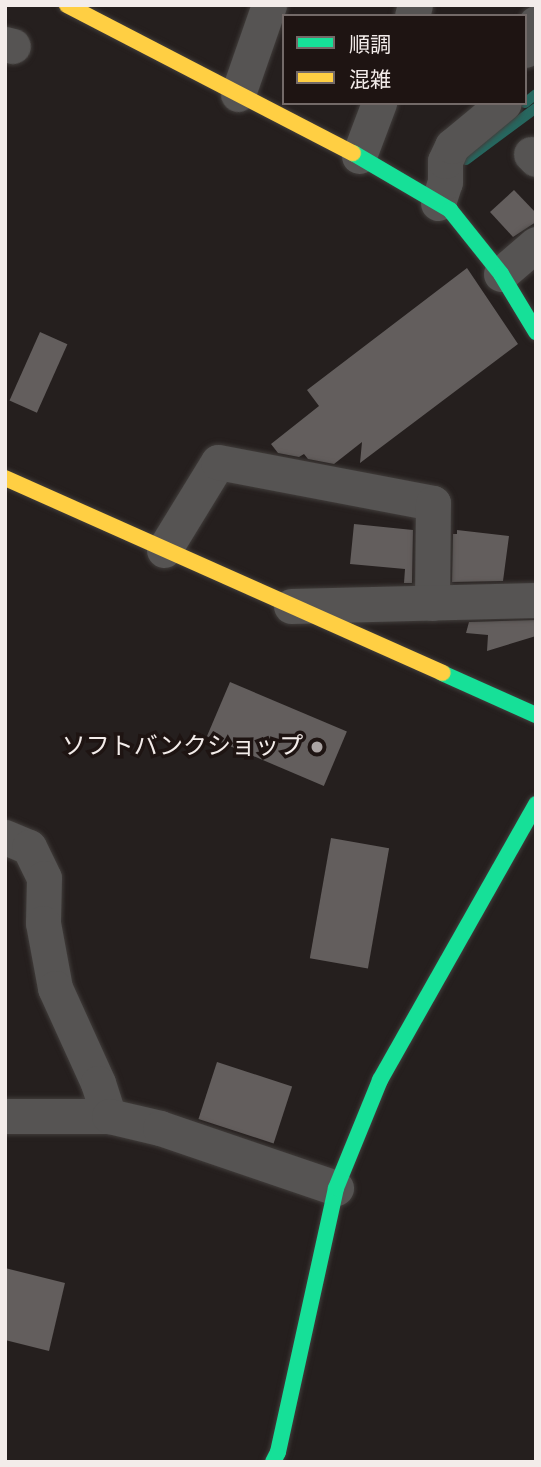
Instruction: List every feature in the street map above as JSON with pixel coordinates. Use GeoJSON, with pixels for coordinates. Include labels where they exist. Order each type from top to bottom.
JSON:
{"type":"FeatureCollection","features":[{"type":"Feature","properties":{"kind":"street"},"geometry":{"type":"LineString","coordinates":[[67,5],[104,13],[238,94],[362,149],[441,192]]}},
{"type":"Feature","properties":{"kind":"street"},"geometry":{"type":"LineString","coordinates":[[238,94],[270,5]]}},
{"type":"Feature","properties":{"kind":"street"},"geometry":{"type":"LineString","coordinates":[[527,45],[536,23]]}},
{"type":"Feature","properties":{"kind":"street"},"geometry":{"type":"LineString","coordinates":[[362,149],[378,105]]}},
{"type":"Feature","properties":{"kind":"street"},"geometry":{"type":"LineString","coordinates":[[503,105],[452,146],[445,161],[441,192],[450,210],[518,259],[536,332]]}},
{"type":"Feature","properties":{"kind":"street"},"geometry":{"type":"LineString","coordinates":[[164,550],[218,462],[433,503],[432,603]]}},
{"type":"Feature","properties":{"kind":"street"},"geometry":{"type":"LineString","coordinates":[[5,478],[536,715]]}},
{"type":"Feature","properties":{"kind":"street"},"geometry":{"type":"LineString","coordinates":[[290,606],[536,600]]}},
{"type":"Feature","properties":{"kind":"street"},"geometry":{"type":"LineString","coordinates":[[273,1462],[278,1452],[336,1188],[380,1080],[536,804]]}},
{"type":"Feature","properties":{"kind":"street"},"geometry":{"type":"LineString","coordinates":[[5,837],[29,847],[44,878],[43,923],[55,988],[98,1083],[109,1116]]}},
{"type":"Feature","properties":{"kind":"street"},"geometry":{"type":"LineString","coordinates":[[5,1116],[109,1116],[160,1128],[336,1188]]}},
{"type":"Feature","properties":{"kind":"building"},"geometry":{"type":"Polygon","coordinates":[[[514,190],[536,213],[536,222],[513,237],[490,212],[514,190]]]}},
{"type":"Feature","properties":{"kind":"building"},"geometry":{"type":"Polygon","coordinates":[[[467,268],[518,344],[360,463],[362,442],[334,464],[308,459],[304,454],[299,457],[278,453],[271,444],[319,406],[307,390],[467,268]]]}},
{"type":"Feature","properties":{"kind":"building"},"geometry":{"type":"Polygon","coordinates":[[[40,332],[67,344],[37,413],[9,401],[40,332]]]}},
{"type":"Feature","properties":{"kind":"building"},"geometry":{"type":"Polygon","coordinates":[[[354,524],[413,530],[412,583],[404,583],[405,569],[350,564],[354,524]]]}},
{"type":"Feature","properties":{"kind":"building"},"geometry":{"type":"Polygon","coordinates":[[[457,530],[509,536],[503,581],[452,582],[453,534],[457,534],[457,530]]]}},
{"type":"Feature","properties":{"kind":"building"},"geometry":{"type":"Polygon","coordinates":[[[536,620],[536,636],[487,651],[488,635],[466,633],[469,622],[536,620]]]}},
{"type":"Feature","properties":{"kind":"building"},"geometry":{"type":"Polygon","coordinates":[[[230,682],[347,732],[324,786],[207,736],[230,682]]]}},
{"type":"Feature","properties":{"kind":"building"},"geometry":{"type":"Polygon","coordinates":[[[331,838],[389,848],[368,968],[310,958],[331,838]]]}},
{"type":"Feature","properties":{"kind":"building"},"geometry":{"type":"Polygon","coordinates":[[[217,1062],[292,1086],[274,1143],[198,1119],[217,1062]]]}},
{"type":"Feature","properties":{"kind":"building"},"geometry":{"type":"Polygon","coordinates":[[[5,1268],[65,1283],[49,1351],[5,1340],[5,1268]]]}},
{"type":"Feature","properties":{"kind":"waterway"},"geometry":{"type":"LineString","coordinates":[[527,101],[536,94]]}},
{"type":"Feature","properties":{"kind":"waterway"},"geometry":{"type":"LineString","coordinates":[[466,160],[536,108]]}},
{"type":"Feature","properties":{"kind":"traffic: fast"},"geometry":{"type":"LineString","coordinates":[[353,153],[450,210],[501,274],[536,332]]}},
{"type":"Feature","properties":{"kind":"traffic: fast"},"geometry":{"type":"LineString","coordinates":[[442,673],[536,715]]}},
{"type":"Feature","properties":{"kind":"traffic: fast"},"geometry":{"type":"LineString","coordinates":[[273,1462],[278,1452],[336,1188],[380,1080],[536,804]]}},
{"type":"Feature","properties":{"kind":"traffic: slow"},"geometry":{"type":"LineString","coordinates":[[67,5],[353,153]]}},
{"type":"Feature","properties":{"kind":"traffic: slow"},"geometry":{"type":"LineString","coordinates":[[5,478],[442,673]]}},
{"type":"Feature","properties":{"kind":"place","name":"ソフトバンクショップ"},"geometry":{"type":"Point","coordinates":[317,747]}}]}
